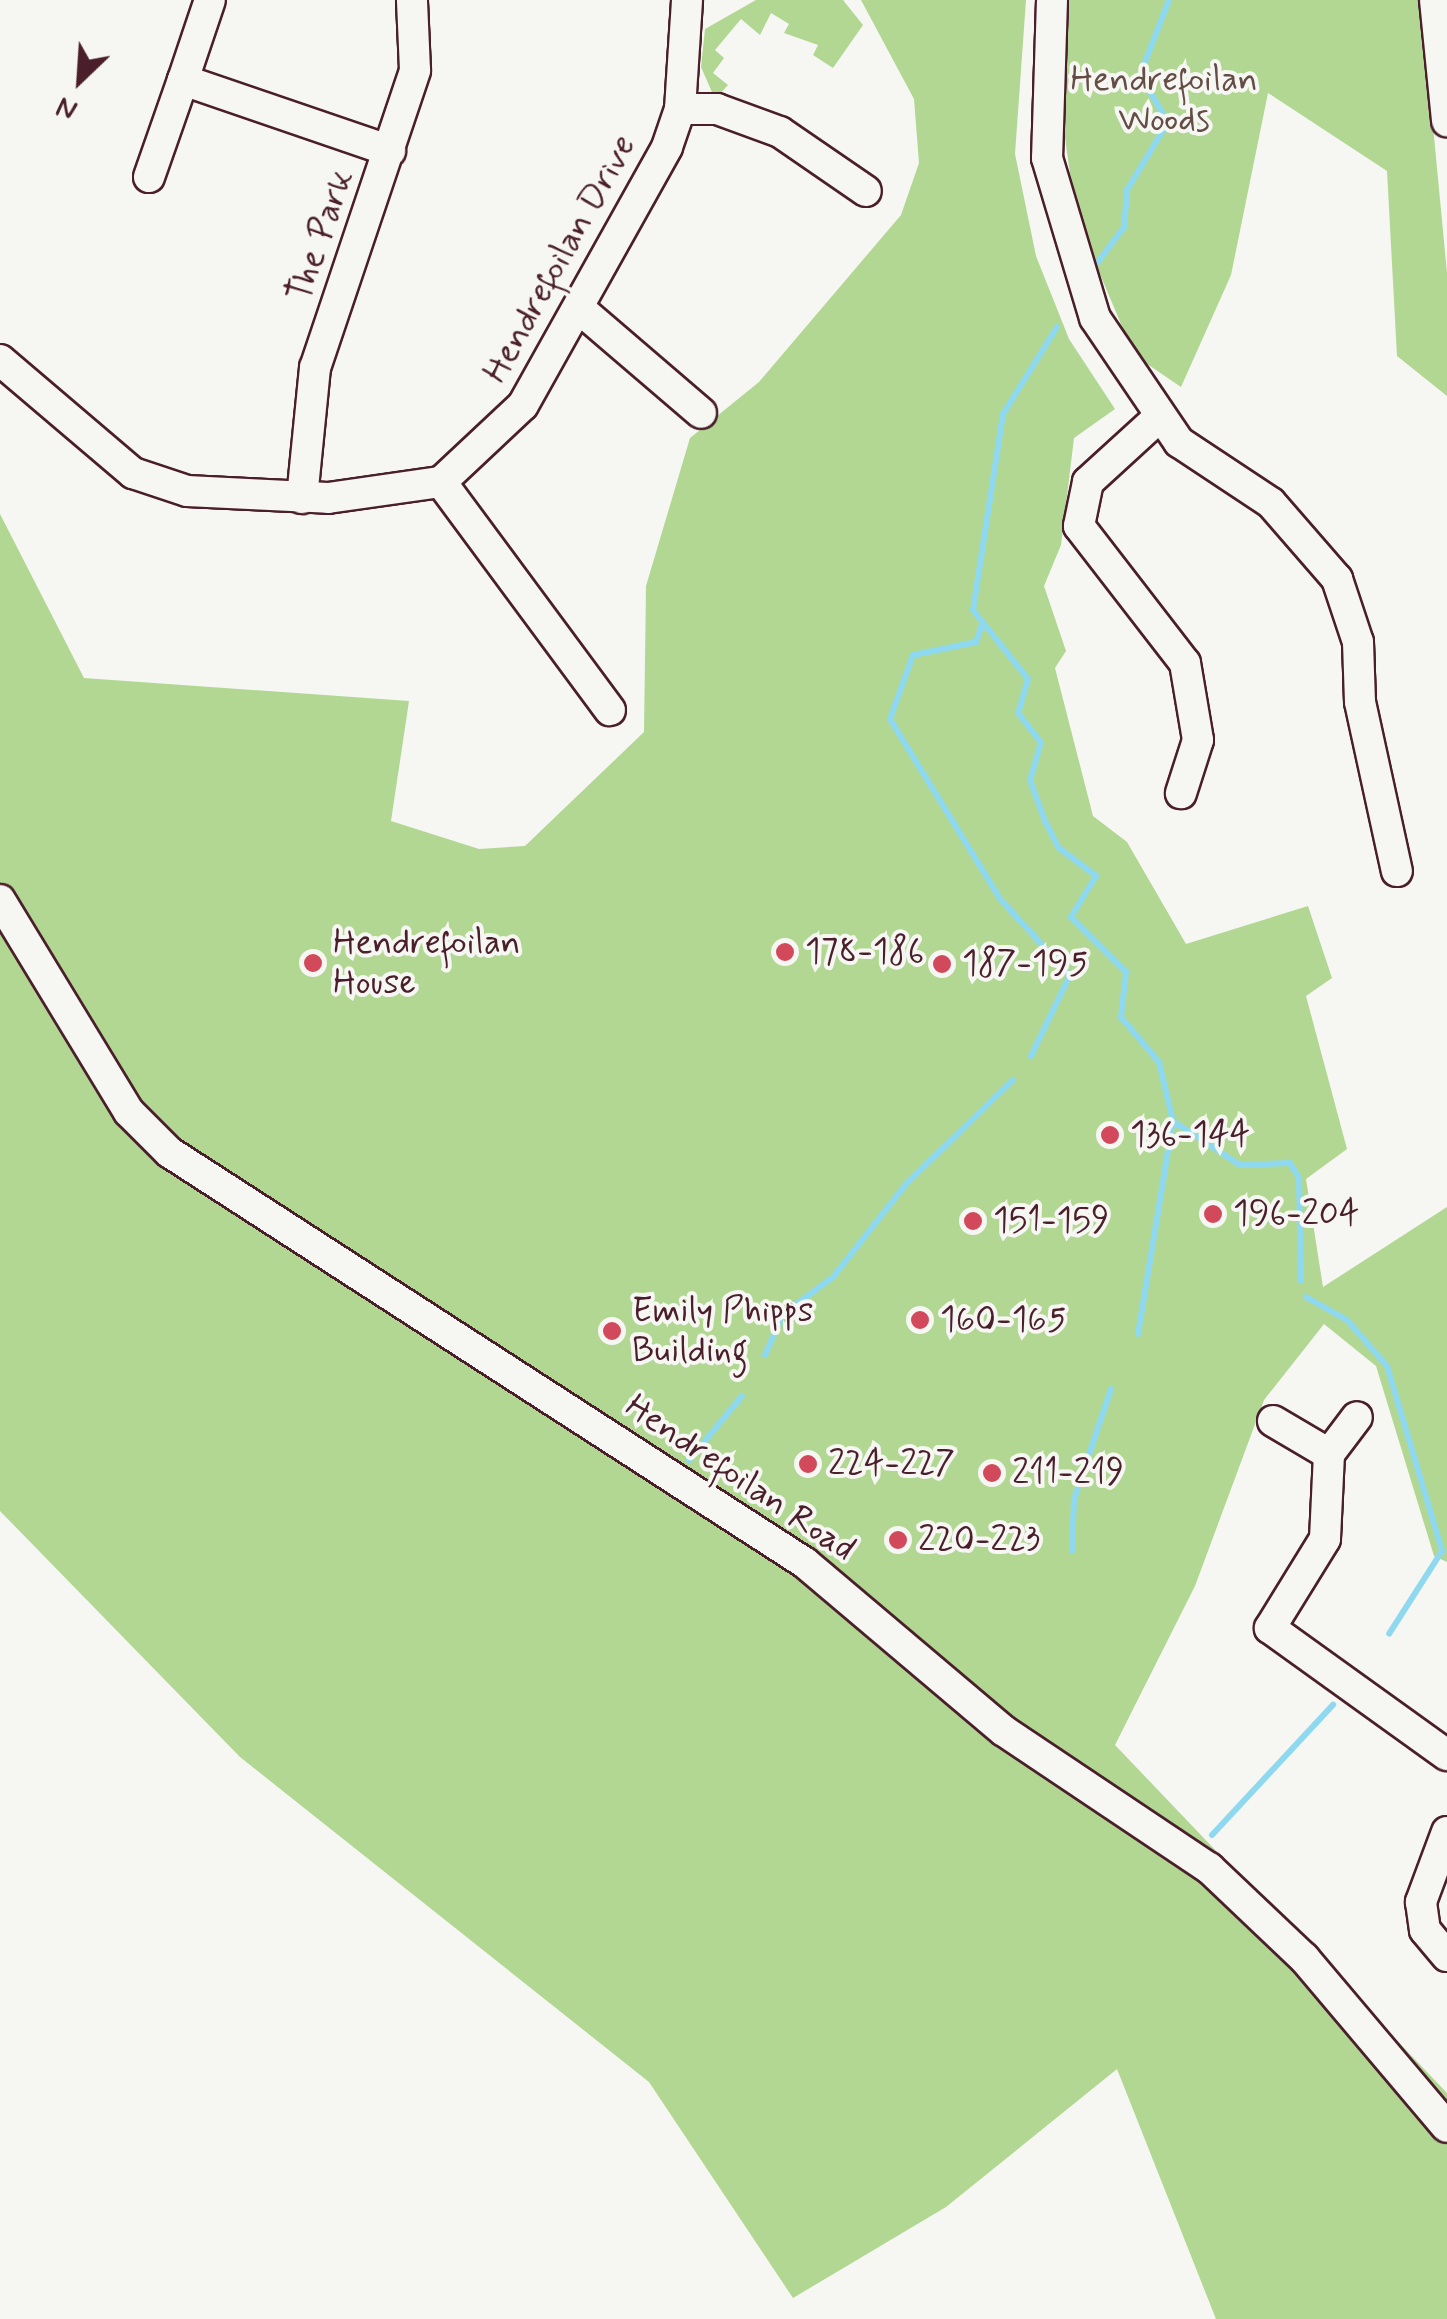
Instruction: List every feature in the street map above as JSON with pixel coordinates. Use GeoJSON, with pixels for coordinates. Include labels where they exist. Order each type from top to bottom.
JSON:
{"type":"FeatureCollection","features":[{"type":"Feature","properties":{"kind":"street"},"geometry":{"type":"LineString","coordinates":[[150,178],[210,0]]}},
{"type":"Feature","properties":{"kind":"street","name":"The Park"},"geometry":{"type":"LineString","coordinates":[[302,498],[315,368],[415,70],[412,0]]}},
{"type":"Feature","properties":{"kind":"street","name":"Hendrefoilan Drive"},"geometry":{"type":"LineString","coordinates":[[441,482],[523,405],[580,310],[680,109],[688,0]]}},
{"type":"Feature","properties":{"kind":"street"},"geometry":{"type":"LineString","coordinates":[[1052,0],[1048,158],[1068,239],[1095,318],[1158,418],[1208,466],[1271,503],[1336,579],[1358,642],[1360,702],[1396,870]]}},
{"type":"Feature","properties":{"kind":"street"},"geometry":{"type":"LineString","coordinates":[[1435,0],[1447,121]]}},
{"type":"Feature","properties":{"kind":"street"},"geometry":{"type":"LineString","coordinates":[[183,80],[390,151]]}},
{"type":"Feature","properties":{"kind":"street"},"geometry":{"type":"LineString","coordinates":[[680,109],[717,109],[780,132],[866,191]]}},
{"type":"Feature","properties":{"kind":"street"},"geometry":{"type":"LineString","coordinates":[[580,310],[700,413]]}},
{"type":"Feature","properties":{"kind":"street"},"geometry":{"type":"LineString","coordinates":[[0,360],[133,473],[187,491],[302,498],[441,482],[610,710]]}},
{"type":"Feature","properties":{"kind":"street"},"geometry":{"type":"LineString","coordinates":[[1158,418],[1088,482],[1079,526],[1185,663],[1198,740],[1181,793]]}},
{"type":"Feature","properties":{"kind":"street","name":"Hendrefoilan Road"},"geometry":{"type":"LineString","coordinates":[[0,900],[118,1096],[169,1152],[805,1563],[1004,1731],[1209,1868],[1304,1958],[1447,2127]]}},
{"type":"Feature","properties":{"kind":"street"},"geometry":{"type":"LineString","coordinates":[[1357,1417],[1329,1454],[1325,1539],[1270,1628],[1447,1755]]}},
{"type":"Feature","properties":{"kind":"street"},"geometry":{"type":"LineString","coordinates":[[1273,1421],[1329,1454]]}},
{"type":"Feature","properties":{"kind":"street"},"geometry":{"type":"LineString","coordinates":[[1447,1832],[1421,1902],[1425,1930],[1447,1956]]}},
{"type":"Feature","properties":{"kind":"green space"},"geometry":{"type":"Polygon","coordinates":[[[756,0],[843,0],[863,25],[833,68],[813,55],[818,45],[784,33],[789,24],[771,13],[760,35],[741,19],[715,50],[724,58],[713,73],[728,85],[715,99],[701,67],[705,29],[756,0]]]}},
{"type":"Feature","properties":{"kind":"green space","name":"Hendrefoilan Woods"},"geometry":{"type":"Polygon","coordinates":[[[861,0],[1026,0],[1015,154],[1036,256],[1069,339],[1115,409],[1074,438],[1061,545],[1044,586],[1066,651],[1055,668],[1093,816],[1127,842],[1186,944],[1308,906],[1332,978],[1306,996],[1347,1149],[1306,1179],[1323,1287],[1447,1207],[1447,1562],[1434,1556],[1376,1366],[1324,1324],[1264,1400],[1195,1586],[1115,1745],[1447,2093],[1447,2319],[1216,2319],[1117,2069],[946,2207],[793,2298],[649,2082],[240,1757],[0,1511],[0,514],[84,678],[409,701],[391,821],[479,849],[525,846],[644,732],[646,586],[690,438],[759,382],[901,215],[919,163],[914,99],[861,0]]]}},
{"type":"Feature","properties":{"kind":"green space","name":"Hendrefoilan Woods"},"geometry":{"type":"Polygon","coordinates":[[[1067,0],[1421,0],[1447,273],[1447,396],[1397,356],[1387,171],[1268,93],[1231,275],[1181,387],[1134,355],[1076,217],[1063,123],[1067,0]]]}},
{"type":"Feature","properties":{"kind":"waterway"},"geometry":{"type":"LineString","coordinates":[[1098,262],[1124,227],[1127,190],[1168,122],[1140,75],[1169,0]]}},
{"type":"Feature","properties":{"kind":"waterway"},"geometry":{"type":"LineString","coordinates":[[1057,327],[1003,414],[973,610],[1028,679],[1018,713],[1041,742],[1030,780],[1045,821],[1058,847],[1096,876],[1071,917],[1126,972],[1121,1017],[1159,1062],[1173,1121],[1240,1165],[1290,1163],[1299,1178],[1301,1281]]}},
{"type":"Feature","properties":{"kind":"waterway"},"geometry":{"type":"LineString","coordinates":[[981,627],[976,642],[913,655],[890,719],[1001,900],[1070,975],[1031,1056]]}},
{"type":"Feature","properties":{"kind":"waterway"},"geometry":{"type":"LineString","coordinates":[[765,1355],[783,1314],[833,1277],[907,1183],[1013,1080]]}},
{"type":"Feature","properties":{"kind":"waterway"},"geometry":{"type":"LineString","coordinates":[[1138,1334],[1173,1121]]}},
{"type":"Feature","properties":{"kind":"waterway"},"geometry":{"type":"LineString","coordinates":[[1306,1297],[1347,1320],[1387,1366],[1442,1551],[1389,1634]]}},
{"type":"Feature","properties":{"kind":"waterway"},"geometry":{"type":"LineString","coordinates":[[1072,1551],[1074,1499],[1111,1389]]}},
{"type":"Feature","properties":{"kind":"waterway"},"geometry":{"type":"LineString","coordinates":[[689,1460],[742,1396]]}},
{"type":"Feature","properties":{"kind":"waterway"},"geometry":{"type":"LineString","coordinates":[[1212,1835],[1333,1705]]}},
{"type":"Feature","properties":{"kind":"place","name":"178-186"},"geometry":{"type":"Point","coordinates":[785,952]}},
{"type":"Feature","properties":{"kind":"place","name":"Hendrefoilan House"},"geometry":{"type":"Point","coordinates":[313,963]}},
{"type":"Feature","properties":{"kind":"place","name":"187-195"},"geometry":{"type":"Point","coordinates":[942,964]}},
{"type":"Feature","properties":{"kind":"place","name":"136-144"},"geometry":{"type":"Point","coordinates":[1110,1135]}},
{"type":"Feature","properties":{"kind":"place","name":"196-204"},"geometry":{"type":"Point","coordinates":[1213,1214]}},
{"type":"Feature","properties":{"kind":"place","name":"151-159"},"geometry":{"type":"Point","coordinates":[973,1221]}},
{"type":"Feature","properties":{"kind":"place","name":"160-165"},"geometry":{"type":"Point","coordinates":[920,1320]}},
{"type":"Feature","properties":{"kind":"place","name":"Emily Phipps Building"},"geometry":{"type":"Point","coordinates":[612,1331]}},
{"type":"Feature","properties":{"kind":"place","name":"224-227"},"geometry":{"type":"Point","coordinates":[808,1464]}},
{"type":"Feature","properties":{"kind":"place","name":"211-219"},"geometry":{"type":"Point","coordinates":[992,1473]}},
{"type":"Feature","properties":{"kind":"place","name":"220-223"},"geometry":{"type":"Point","coordinates":[898,1540]}}]}
